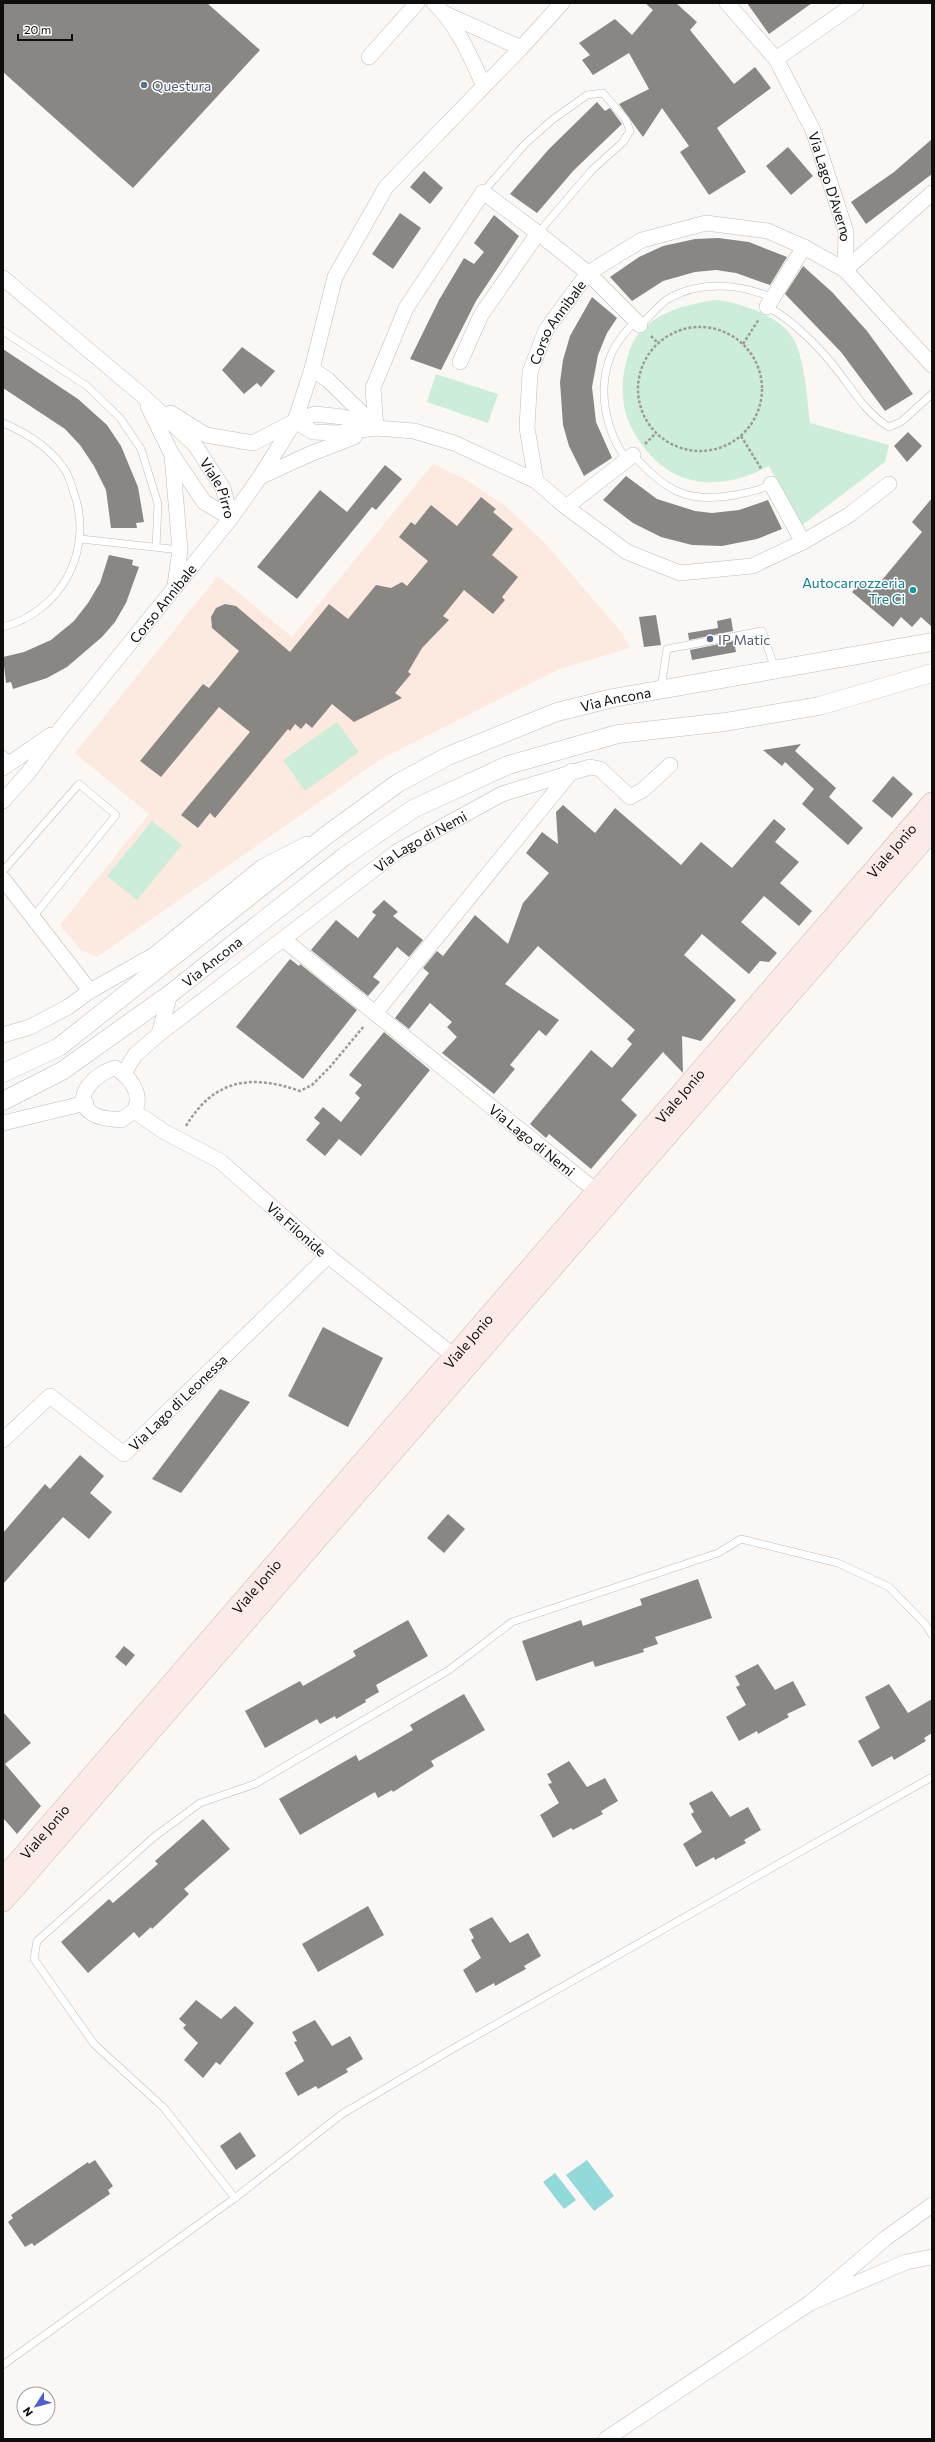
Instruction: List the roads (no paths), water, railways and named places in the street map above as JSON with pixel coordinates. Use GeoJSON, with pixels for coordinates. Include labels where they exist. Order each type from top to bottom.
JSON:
{"type":"FeatureCollection","features":[{"type":"Feature","properties":{"kind":"main road","name":"Viale Jonio"},"geometry":{"type":"LineString","coordinates":[[3,1879],[932,803]]}},
{"type":"Feature","properties":{"kind":"main road","name":"Viale Jonio"},"geometry":{"type":"LineString","coordinates":[[3,1901],[932,830]]}},
{"type":"Feature","properties":{"kind":"street"},"geometry":{"type":"LineString","coordinates":[[369,57],[417,3]]}},
{"type":"Feature","properties":{"kind":"street"},"geometry":{"type":"LineString","coordinates":[[434,3],[446,14],[466,47],[484,86]]}},
{"type":"Feature","properties":{"kind":"street","name":"Corso Annibale"},"geometry":{"type":"LineString","coordinates":[[62,727],[175,585],[231,518],[260,477],[295,421],[312,368],[335,277],[386,187],[521,48],[562,3]]}},
{"type":"Feature","properties":{"kind":"street","name":"Via Lago D'Averno"},"geometry":{"type":"LineString","coordinates":[[727,3],[776,59],[813,130],[846,232],[845,270]]}},
{"type":"Feature","properties":{"kind":"street"},"geometry":{"type":"LineString","coordinates":[[776,59],[856,3]]}},
{"type":"Feature","properties":{"kind":"street"},"geometry":{"type":"LineString","coordinates":[[446,14],[521,48]]}},
{"type":"Feature","properties":{"kind":"street"},"geometry":{"type":"LineString","coordinates":[[376,428],[372,388],[406,308],[483,192],[588,272],[638,322]]}},
{"type":"Feature","properties":{"kind":"street"},"geometry":{"type":"LineString","coordinates":[[932,193],[845,270],[932,365]]}},
{"type":"Feature","properties":{"kind":"street","name":"Corso Annibale"},"geometry":{"type":"LineString","coordinates":[[536,481],[527,428],[530,372],[546,330],[588,272],[642,240],[706,223],[768,231],[804,247],[845,270]]}},
{"type":"Feature","properties":{"kind":"street"},"geometry":{"type":"LineString","coordinates":[[460,362],[481,315],[538,233]]}},
{"type":"Feature","properties":{"kind":"street"},"geometry":{"type":"LineString","coordinates":[[770,302],[804,247]]}},
{"type":"Feature","properties":{"kind":"street","name":"Viale Pirro"},"geometry":{"type":"LineString","coordinates":[[3,278],[143,396],[195,446],[223,488],[231,518]]}},
{"type":"Feature","properties":{"kind":"street"},"geometry":{"type":"LineString","coordinates":[[312,368],[328,380],[376,428]]}},
{"type":"Feature","properties":{"kind":"street","name":"Viale Pirro"},"geometry":{"type":"LineString","coordinates":[[143,396],[206,435],[253,443],[295,421]]}},
{"type":"Feature","properties":{"kind":"street","name":"Viale Pirro"},"geometry":{"type":"LineString","coordinates":[[143,396],[172,455],[204,502],[231,518]]}},
{"type":"Feature","properties":{"kind":"street"},"geometry":{"type":"LineString","coordinates":[[295,421],[313,432],[337,433],[376,428],[414,431],[454,443],[536,481],[566,507],[627,552],[680,573],[752,566],[803,542],[848,515],[889,484]]}},
{"type":"Feature","properties":{"kind":"street"},"geometry":{"type":"LineString","coordinates":[[260,477],[310,454],[376,428]]}},
{"type":"Feature","properties":{"kind":"street","name":"Viale Pirro"},"geometry":{"type":"LineString","coordinates":[[172,455],[180,550],[175,585]]}},
{"type":"Feature","properties":{"kind":"street"},"geometry":{"type":"LineString","coordinates":[[566,507],[630,457]]}},
{"type":"Feature","properties":{"kind":"street"},"geometry":{"type":"LineString","coordinates":[[771,484],[803,542]]}},
{"type":"Feature","properties":{"kind":"street","name":"Via Ancona"},"geometry":{"type":"LineString","coordinates":[[3,1073],[59,1047],[328,834],[398,784],[448,756],[557,712],[613,698],[932,642]]}},
{"type":"Feature","properties":{"kind":"street","name":"Via Ancona"},"geometry":{"type":"LineString","coordinates":[[3,1101],[62,1071],[170,994],[345,856],[413,809],[508,765],[618,734],[725,722],[819,706],[932,673]]}},
{"type":"Feature","properties":{"kind":"street"},"geometry":{"type":"LineString","coordinates":[[6,762],[62,727]]}},
{"type":"Feature","properties":{"kind":"street"},"geometry":{"type":"LineString","coordinates":[[3,801],[28,773],[62,727]]}},
{"type":"Feature","properties":{"kind":"street","name":"Via Lago di Nemi"},"geometry":{"type":"LineString","coordinates":[[124,1073],[135,1055],[159,1034],[398,851],[436,829],[502,794],[572,771],[590,767],[600,769],[630,797],[644,790],[670,766]]}},
{"type":"Feature","properties":{"kind":"street"},"geometry":{"type":"LineString","coordinates":[[376,1012],[572,771]]}},
{"type":"Feature","properties":{"kind":"street","name":"Via Ancona"},"geometry":{"type":"LineString","coordinates":[[3,1035],[30,1026],[68,1007],[90,991],[154,955],[262,867],[328,834]]}},
{"type":"Feature","properties":{"kind":"street"},"geometry":{"type":"LineString","coordinates":[[3,879],[90,991]]}},
{"type":"Feature","properties":{"kind":"street","name":"Via Lago di Nemi"},"geometry":{"type":"LineString","coordinates":[[283,939],[376,1012],[596,1191]]}},
{"type":"Feature","properties":{"kind":"street"},"geometry":{"type":"LineString","coordinates":[[159,1034],[170,994]]}},
{"type":"Feature","properties":{"kind":"street"},"geometry":{"type":"LineString","coordinates":[[115,1068],[124,1073],[132,1081],[135,1090],[136,1107],[134,1111],[121,1120],[93,1115],[86,1103],[84,1090],[110,1069],[115,1068]]}},
{"type":"Feature","properties":{"kind":"street"},"geometry":{"type":"LineString","coordinates":[[3,1123],[86,1103]]}},
{"type":"Feature","properties":{"kind":"street","name":"Via Filonide"},"geometry":{"type":"LineString","coordinates":[[134,1111],[156,1126],[220,1160],[328,1256],[454,1356]]}},
{"type":"Feature","properties":{"kind":"street","name":"Via Lago di Leonessa"},"geometry":{"type":"LineString","coordinates":[[3,1440],[50,1396],[124,1454],[328,1256]]}},
{"type":"Feature","properties":{"kind":"street"},"geometry":{"type":"LineString","coordinates":[[606,2439],[810,2303],[886,2238],[932,2205]]}},
{"type":"Feature","properties":{"kind":"street"},"geometry":{"type":"LineString","coordinates":[[810,2303],[906,2262],[932,2257]]}},
{"type":"Feature","properties":{"kind":"lane"},"geometry":{"type":"LineString","coordinates":[[483,192],[525,144],[552,120],[587,95],[603,93],[626,120],[630,131],[623,142],[592,170],[538,233]]}},
{"type":"Feature","properties":{"kind":"lane"},"geometry":{"type":"LineString","coordinates":[[771,484],[763,489],[712,499],[684,494],[662,485],[630,457],[620,451],[607,419],[604,380],[611,354],[638,322],[667,300],[692,288],[724,286],[763,294],[836,368],[873,417],[889,427],[901,422],[932,394]]}},
{"type":"Feature","properties":{"kind":"lane"},"geometry":{"type":"LineString","coordinates":[[3,332],[87,386],[120,418],[141,450],[158,504],[156,547]]}},
{"type":"Feature","properties":{"kind":"lane"},"geometry":{"type":"LineString","coordinates":[[3,423],[21,430],[48,450],[66,471],[79,505],[81,539],[76,558],[64,585],[42,607],[18,623],[3,627]]}},
{"type":"Feature","properties":{"kind":"lane"},"geometry":{"type":"LineString","coordinates":[[81,539],[180,550]]}},
{"type":"Feature","properties":{"kind":"lane"},"geometry":{"type":"LineString","coordinates":[[661,689],[666,649],[762,631],[775,670]]}},
{"type":"Feature","properties":{"kind":"lane"},"geometry":{"type":"LineString","coordinates":[[3,871],[79,784],[116,815],[32,917]]}},
{"type":"Feature","properties":{"kind":"lane"},"geometry":{"type":"LineString","coordinates":[[235,2198],[164,2108],[94,2044],[34,1959],[37,1941],[154,1837],[200,1803],[255,1784],[450,1670],[512,1622],[718,1553],[741,1539],[838,1563],[889,1587],[926,1625],[932,1635]]}},
{"type":"Feature","properties":{"kind":"lane"},"geometry":{"type":"LineString","coordinates":[[3,2365],[235,2198],[342,2114],[447,2052],[932,1777]]}},
{"type":"Feature","properties":{"kind":"water"},"geometry":{"type":"Polygon","coordinates":[[[587,2160],[614,2196],[594,2211],[566,2175],[587,2160]]]}},
{"type":"Feature","properties":{"kind":"water"},"geometry":{"type":"Polygon","coordinates":[[[555,2173],[576,2200],[564,2209],[543,2182],[555,2173]]]}},
{"type":"Feature","properties":{"kind":"place","name":"Questura"},"geometry":{"type":"Point","coordinates":[144,85]}},
{"type":"Feature","properties":{"kind":"place","name":"Autocarrozzeria Tre Ci"},"geometry":{"type":"Point","coordinates":[913,590]}},
{"type":"Feature","properties":{"kind":"place","name":"IP Matic"},"geometry":{"type":"Point","coordinates":[710,639]}}]}
